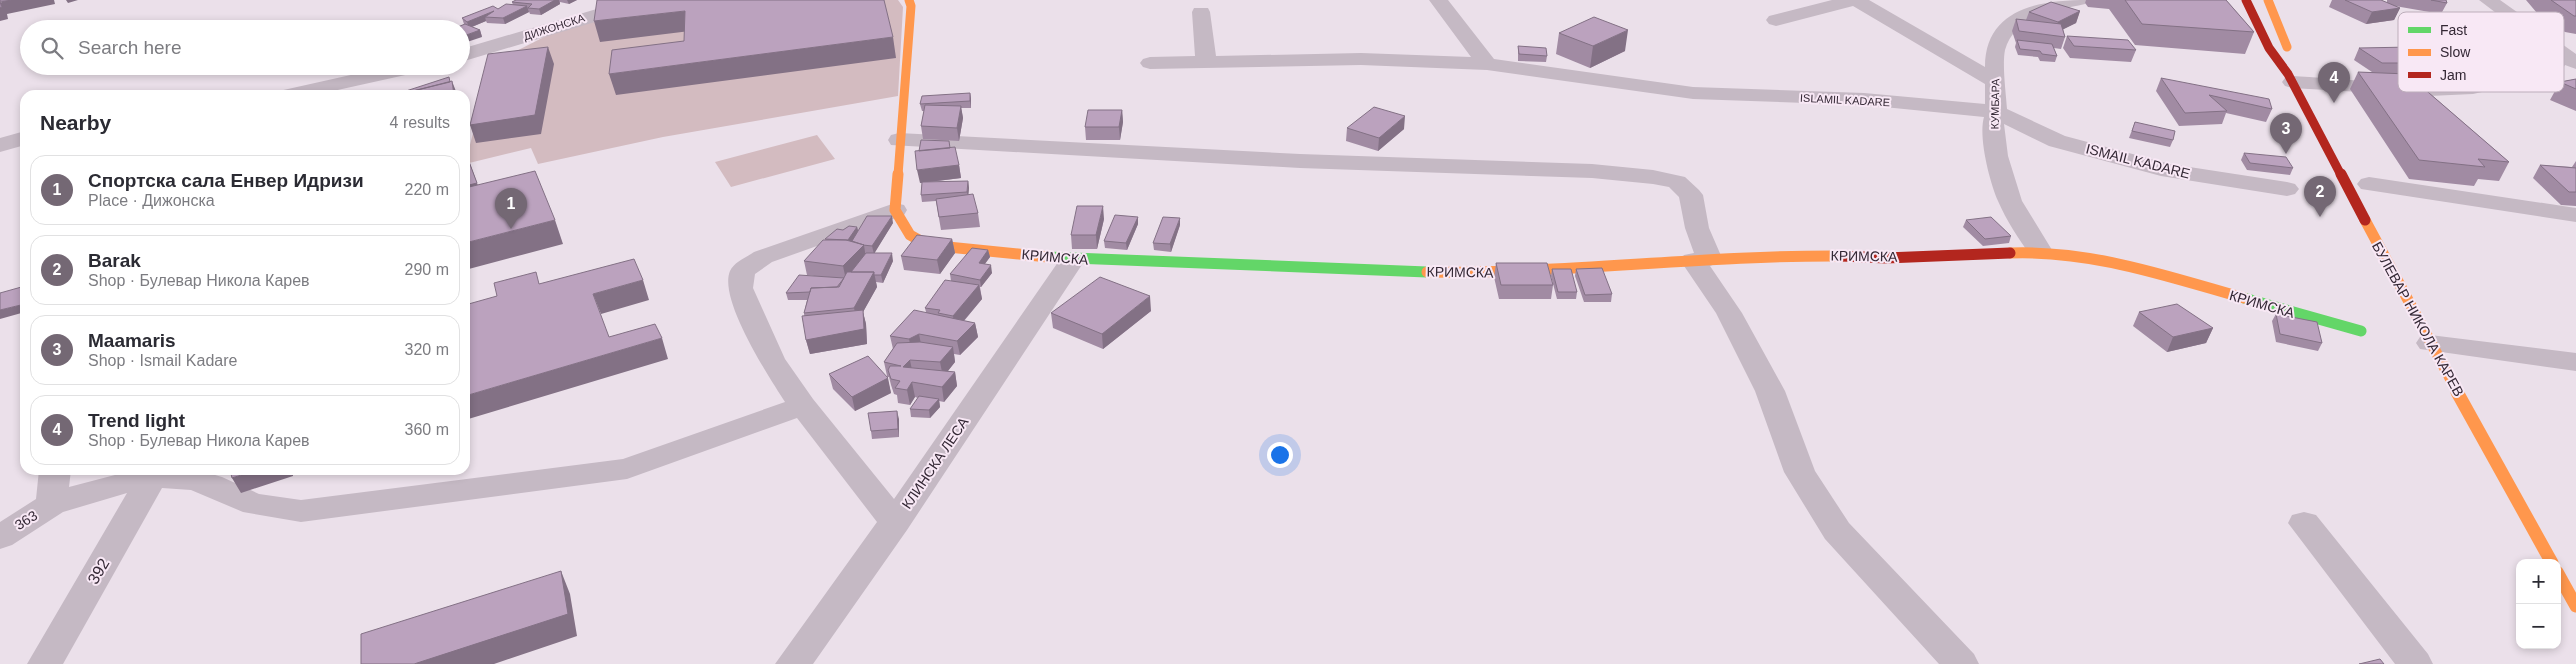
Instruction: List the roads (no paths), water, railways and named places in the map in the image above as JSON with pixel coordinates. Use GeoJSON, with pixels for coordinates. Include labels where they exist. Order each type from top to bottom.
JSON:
{"type":"FeatureCollection","features":[{"type":"Feature","properties":{"kind":"street","name":"ДИЖОНСКА"},"geometry":{"type":"LineString","coordinates":[[470,53],[648,0]]}},
{"type":"Feature","properties":{"kind":"street"},"geometry":{"type":"LineString","coordinates":[[895,522],[803,406],[771,359],[740,288],[743,271],[763,257],[895,210],[911,6],[909,0]]}},
{"type":"Feature","properties":{"kind":"street"},"geometry":{"type":"LineString","coordinates":[[1438,0],[1487,64]]}},
{"type":"Feature","properties":{"kind":"street"},"geometry":{"type":"LineString","coordinates":[[1776,20],[1855,0],[1995,80]]}},
{"type":"Feature","properties":{"kind":"street","name":"КУМБАРА"},"geometry":{"type":"LineString","coordinates":[[2039,250],[2010,201],[1997,156],[1993,123],[1996,112],[1995,51],[2006,30],[2026,13],[2078,0]]}},
{"type":"Feature","properties":{"kind":"street"},"geometry":{"type":"LineString","coordinates":[[2488,0],[2504,12]]}},
{"type":"Feature","properties":{"kind":"street","name":"БУЛЕВАР НИКОЛА КАРЕВ"},"geometry":{"type":"LineString","coordinates":[[2246,2],[2269,48],[2290,78],[2430,343],[2550,559]]}},
{"type":"Feature","properties":{"kind":"street","name":"БУЛЕВАР НИКОЛА КАРЕВ"},"geometry":{"type":"LineString","coordinates":[[2272,3],[2288,51],[2290,78]]}},
{"type":"Feature","properties":{"kind":"street"},"geometry":{"type":"LineString","coordinates":[[1201,12],[1206,61]]}},
{"type":"Feature","properties":{"kind":"street"},"geometry":{"type":"LineString","coordinates":[[2564,55],[2576,64]]}},
{"type":"Feature","properties":{"kind":"street","name":"ISLAMIL KADARE"},"geometry":{"type":"LineString","coordinates":[[1150,62],[1361,59],[1487,64],[1694,93],[1864,99],[1996,112]]}},
{"type":"Feature","properties":{"kind":"street"},"geometry":{"type":"LineString","coordinates":[[309,90],[379,75]]}},
{"type":"Feature","properties":{"kind":"street"},"geometry":{"type":"LineString","coordinates":[[2290,78],[2398,87]]}},
{"type":"Feature","properties":{"kind":"street","name":"ISMAIL KADARE"},"geometry":{"type":"LineString","coordinates":[[1996,112],[2057,141],[2159,168],[2286,189]]}},
{"type":"Feature","properties":{"kind":"street"},"geometry":{"type":"LineString","coordinates":[[0,145],[20,139]]}},
{"type":"Feature","properties":{"kind":"street"},"geometry":{"type":"LineString","coordinates":[[899,140],[1300,161],[1592,171],[1653,177],[1677,182],[1692,195],[1701,259],[1770,391],[1800,472],[1837,531],[1961,664]]}},
{"type":"Feature","properties":{"kind":"street"},"geometry":{"type":"LineString","coordinates":[[0,163],[20,158]]}},
{"type":"Feature","properties":{"kind":"street"},"geometry":{"type":"LineString","coordinates":[[2369,184],[2576,215]]}},
{"type":"Feature","properties":{"kind":"street","name":"КРИМСКА"},"geometry":{"type":"LineString","coordinates":[[895,210],[910,235],[928,245],[1072,260],[1480,274],[1701,259],[1801,255],[1886,258],[1971,256],[2039,250],[2088,255],[2361,331]]}},
{"type":"Feature","properties":{"kind":"street","name":"КЛИНСКА ЛЕСА"},"geometry":{"type":"LineString","coordinates":[[793,664],[895,522],[1072,260]]}},
{"type":"Feature","properties":{"kind":"street"},"geometry":{"type":"LineString","coordinates":[[2430,343],[2576,362]]}},
{"type":"Feature","properties":{"kind":"street","name":"363"},"geometry":{"type":"LineString","coordinates":[[0,536],[52,504],[108,486],[151,479],[186,478],[216,487],[250,502],[276,509],[301,512],[627,469],[803,406]]}},
{"type":"Feature","properties":{"kind":"street"},"geometry":{"type":"LineString","coordinates":[[52,504],[55,475]]}},
{"type":"Feature","properties":{"kind":"street","name":"392"},"geometry":{"type":"LineString","coordinates":[[45,664],[151,479]]}},
{"type":"Feature","properties":{"kind":"street"},"geometry":{"type":"LineString","coordinates":[[2304,523],[2415,664]]}},
{"type":"Feature","properties":{"kind":"street"},"geometry":{"type":"LineString","coordinates":[[2561,579],[2576,606]]}},
{"type":"Feature","properties":{"kind":"place","name":"Trend light"},"geometry":{"type":"Point","coordinates":[2334,103]}},
{"type":"Feature","properties":{"kind":"place","name":"Maamaris"},"geometry":{"type":"Point","coordinates":[2286,154]}},
{"type":"Feature","properties":{"kind":"place","name":"Barak"},"geometry":{"type":"Point","coordinates":[2320,217]}},
{"type":"Feature","properties":{"kind":"place","name":"Спортска сала Енвер Идризи"},"geometry":{"type":"Point","coordinates":[511,229]}}]}
